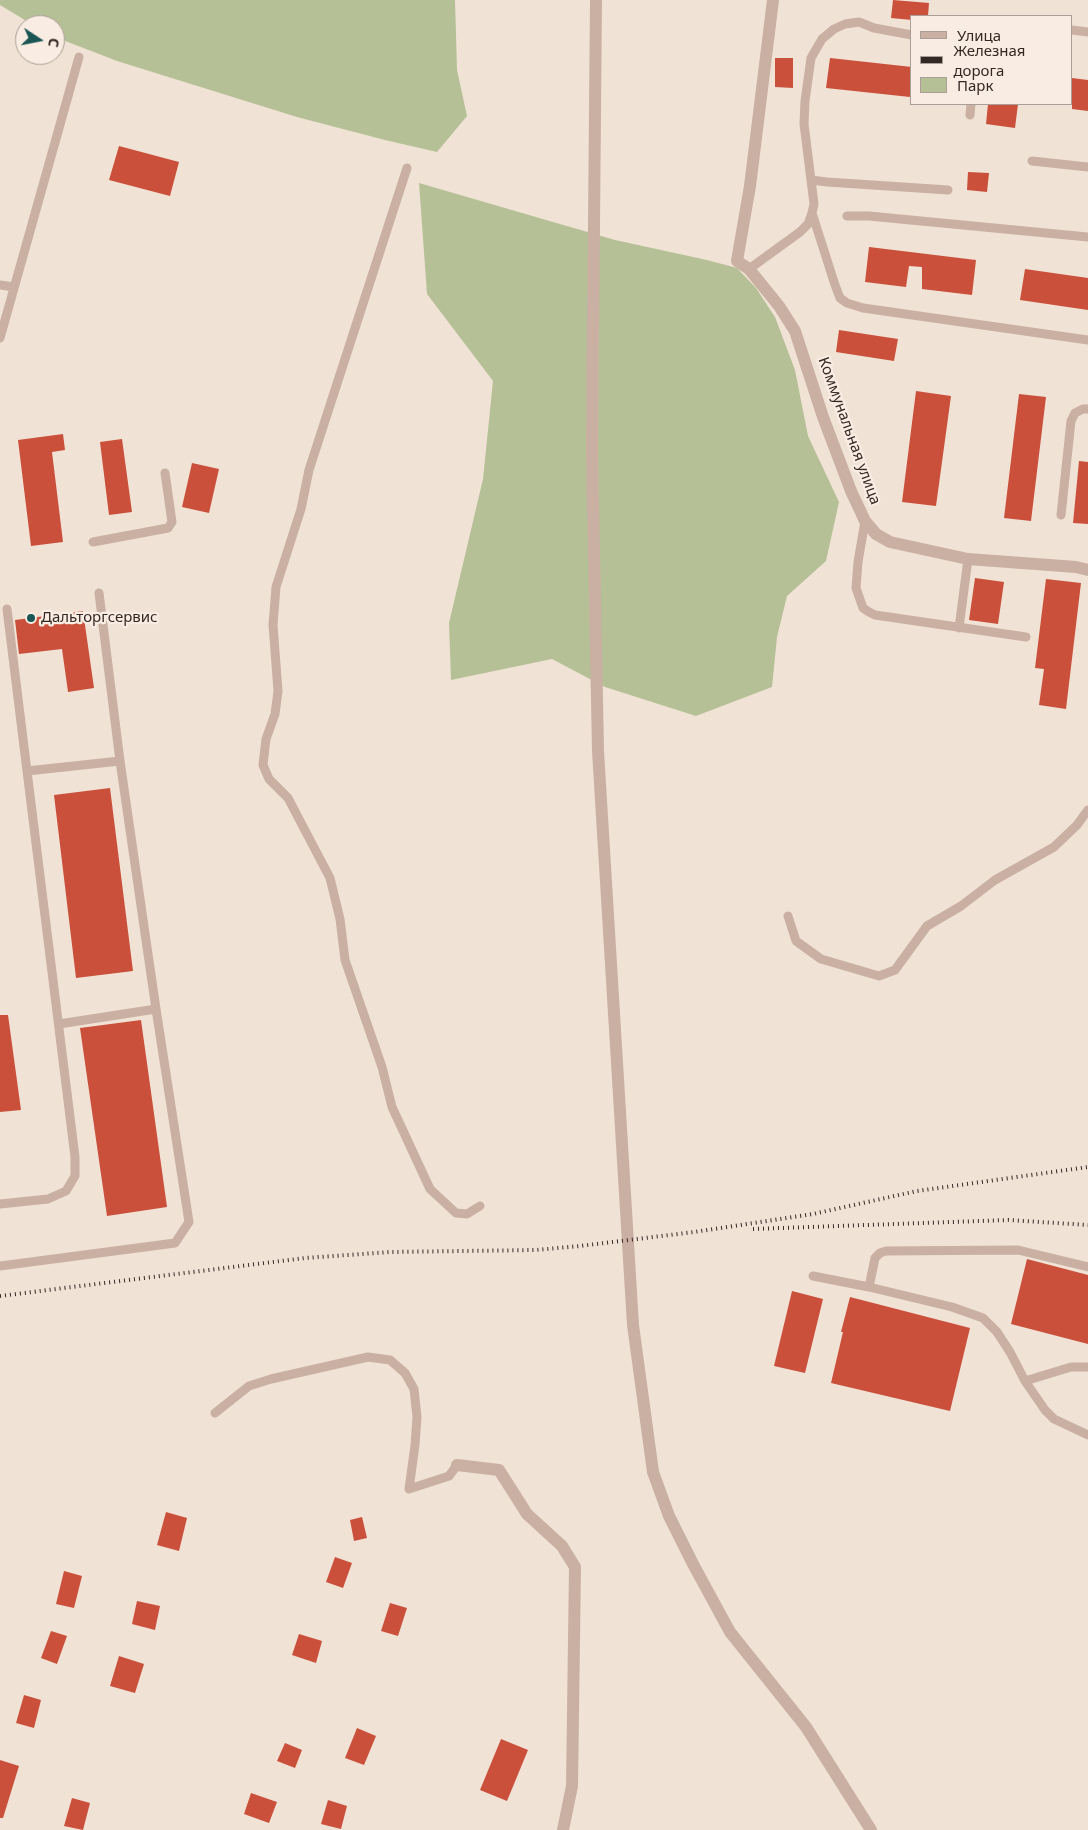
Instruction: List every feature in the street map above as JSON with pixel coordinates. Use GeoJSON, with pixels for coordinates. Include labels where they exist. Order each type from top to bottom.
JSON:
{"type":"FeatureCollection","features":[{"type":"Feature","properties":{"kind":"street"},"geometry":{"type":"LineString","coordinates":[[596,0],[592,450],[598,751],[633,1325],[653,1472],[669,1516],[730,1632],[806,1727],[871,1830]]}},
{"type":"Feature","properties":{"kind":"street","name":"Коммунальная улица"},"geometry":{"type":"LineString","coordinates":[[773,0],[750,186],[737,261],[749,269],[795,331],[823,417],[865,521],[876,534],[890,542],[968,559],[1076,567],[1088,570]]}},
{"type":"Feature","properties":{"kind":"street"},"geometry":{"type":"LineString","coordinates":[[457,1465],[499,1470],[527,1514],[562,1546],[576,1567],[572,1786],[563,1830]]}},
{"type":"Feature","properties":{"kind":"lane"},"geometry":{"type":"LineString","coordinates":[[749,269],[800,232],[808,224],[812,213],[814,204],[804,124],[805,100],[811,58],[822,39],[834,29],[845,24],[859,22],[874,28],[910,35]]}},
{"type":"Feature","properties":{"kind":"lane"},"geometry":{"type":"LineString","coordinates":[[1073,30],[1088,32]]}},
{"type":"Feature","properties":{"kind":"lane"},"geometry":{"type":"LineString","coordinates":[[0,338],[79,57]]}},
{"type":"Feature","properties":{"kind":"lane"},"geometry":{"type":"LineString","coordinates":[[970,115],[971,105]]}},
{"type":"Feature","properties":{"kind":"lane"},"geometry":{"type":"LineString","coordinates":[[1032,161],[1088,167]]}},
{"type":"Feature","properties":{"kind":"lane"},"geometry":{"type":"LineString","coordinates":[[407,168],[309,470],[300,509],[276,587],[273,625],[278,691],[275,714],[266,739],[263,765],[269,779],[288,798],[330,878],[340,919],[345,960],[382,1067],[392,1107],[430,1189],[456,1213],[467,1214],[480,1206]]}},
{"type":"Feature","properties":{"kind":"lane"},"geometry":{"type":"LineString","coordinates":[[811,180],[948,190]]}},
{"type":"Feature","properties":{"kind":"lane"},"geometry":{"type":"LineString","coordinates":[[812,213],[842,301],[863,308],[1088,340]]}},
{"type":"Feature","properties":{"kind":"lane"},"geometry":{"type":"LineString","coordinates":[[847,216],[869,216],[1088,237]]}},
{"type":"Feature","properties":{"kind":"lane"},"geometry":{"type":"LineString","coordinates":[[0,285],[14,287]]}},
{"type":"Feature","properties":{"kind":"lane"},"geometry":{"type":"LineString","coordinates":[[1061,515],[1071,420],[1075,413],[1088,410]]}},
{"type":"Feature","properties":{"kind":"lane"},"geometry":{"type":"LineString","coordinates":[[93,542],[168,528],[172,522],[165,473]]}},
{"type":"Feature","properties":{"kind":"lane"},"geometry":{"type":"LineString","coordinates":[[865,521],[856,588],[863,608],[875,615],[1026,637]]}},
{"type":"Feature","properties":{"kind":"lane"},"geometry":{"type":"LineString","coordinates":[[959,628],[968,559]]}},
{"type":"Feature","properties":{"kind":"lane"},"geometry":{"type":"LineString","coordinates":[[0,1266],[176,1242],[189,1222],[120,761],[99,594]]}},
{"type":"Feature","properties":{"kind":"lane"},"geometry":{"type":"LineString","coordinates":[[0,1204],[48,1199],[66,1191],[75,1176],[75,1157],[7,609]]}},
{"type":"Feature","properties":{"kind":"lane"},"geometry":{"type":"LineString","coordinates":[[28,771],[120,761]]}},
{"type":"Feature","properties":{"kind":"lane"},"geometry":{"type":"LineString","coordinates":[[788,916],[796,942],[821,959],[879,976],[895,970],[927,926],[961,906],[995,880],[1054,847],[1077,825],[1088,810]]}},
{"type":"Feature","properties":{"kind":"lane"},"geometry":{"type":"LineString","coordinates":[[1077,825],[1088,827]]}},
{"type":"Feature","properties":{"kind":"lane"},"geometry":{"type":"LineString","coordinates":[[59,1024],[156,1009]]}},
{"type":"Feature","properties":{"kind":"lane"},"geometry":{"type":"LineString","coordinates":[[869,1287],[875,1258],[880,1253],[886,1251],[1018,1250],[1088,1267]]}},
{"type":"Feature","properties":{"kind":"lane"},"geometry":{"type":"LineString","coordinates":[[814,1276],[952,1307],[983,1318],[997,1332],[1025,1381],[1045,1410],[1054,1419],[1088,1435]]}},
{"type":"Feature","properties":{"kind":"lane"},"geometry":{"type":"LineString","coordinates":[[215,1413],[249,1386],[263,1381],[368,1357],[390,1360],[405,1373],[414,1388],[417,1416],[416,1445],[409,1490],[449,1476],[457,1465]]}},
{"type":"Feature","properties":{"kind":"lane"},"geometry":{"type":"LineString","coordinates":[[1025,1381],[1071,1367],[1088,1367]]}},
{"type":"Feature","properties":{"kind":"green space"},"geometry":{"type":"Polygon","coordinates":[[[0,0],[455,0],[457,70],[467,116],[437,152],[385,140],[297,117],[117,61],[65,41],[65,15],[16,15],[0,5],[0,0]]]}},
{"type":"Feature","properties":{"kind":"green space"},"geometry":{"type":"Polygon","coordinates":[[[419,183],[615,240],[737,268],[756,288],[775,317],[795,370],[808,436],[839,502],[826,561],[787,596],[777,637],[772,687],[696,716],[605,687],[552,659],[451,680],[449,623],[483,479],[493,381],[427,294],[419,183]]]}},
{"type":"Feature","properties":{"kind":"building"},"geometry":{"type":"Polygon","coordinates":[[[893,0],[929,3],[928,15],[910,15],[910,20],[891,18],[893,0]]]}},
{"type":"Feature","properties":{"kind":"building"},"geometry":{"type":"Polygon","coordinates":[[[775,58],[793,58],[793,88],[775,87],[775,58]]]}},
{"type":"Feature","properties":{"kind":"building"},"geometry":{"type":"Polygon","coordinates":[[[830,58],[910,67],[910,97],[826,88],[830,58]]]}},
{"type":"Feature","properties":{"kind":"building"},"geometry":{"type":"Polygon","coordinates":[[[1073,78],[1088,80],[1088,111],[1072,109],[1073,78]]]}},
{"type":"Feature","properties":{"kind":"building"},"geometry":{"type":"Polygon","coordinates":[[[988,105],[1018,105],[1015,128],[986,124],[988,105]]]}},
{"type":"Feature","properties":{"kind":"building"},"geometry":{"type":"Polygon","coordinates":[[[119,146],[179,162],[170,196],[109,180],[119,146]]]}},
{"type":"Feature","properties":{"kind":"building"},"geometry":{"type":"Polygon","coordinates":[[[968,172],[989,173],[987,192],[967,190],[968,172]]]}},
{"type":"Feature","properties":{"kind":"building"},"geometry":{"type":"Polygon","coordinates":[[[869,247],[976,260],[972,295],[922,289],[922,267],[909,266],[906,287],[865,282],[869,247]]]}},
{"type":"Feature","properties":{"kind":"building"},"geometry":{"type":"Polygon","coordinates":[[[1025,269],[1088,278],[1088,310],[1020,300],[1025,269]]]}},
{"type":"Feature","properties":{"kind":"building"},"geometry":{"type":"Polygon","coordinates":[[[839,330],[898,339],[894,361],[836,352],[839,330]]]}},
{"type":"Feature","properties":{"kind":"building"},"geometry":{"type":"Polygon","coordinates":[[[916,391],[951,396],[936,506],[902,502],[916,391]]]}},
{"type":"Feature","properties":{"kind":"building"},"geometry":{"type":"Polygon","coordinates":[[[1019,394],[1046,397],[1031,521],[1004,518],[1019,394]]]}},
{"type":"Feature","properties":{"kind":"building"},"geometry":{"type":"Polygon","coordinates":[[[63,434],[65,450],[52,452],[63,542],[31,546],[18,440],[63,434]]]}},
{"type":"Feature","properties":{"kind":"building"},"geometry":{"type":"Polygon","coordinates":[[[122,439],[132,512],[109,515],[100,442],[122,439]]]}},
{"type":"Feature","properties":{"kind":"building"},"geometry":{"type":"Polygon","coordinates":[[[1079,461],[1088,462],[1088,524],[1073,523],[1079,461]]]}},
{"type":"Feature","properties":{"kind":"building"},"geometry":{"type":"Polygon","coordinates":[[[192,463],[219,469],[209,513],[182,507],[192,463]]]}},
{"type":"Feature","properties":{"kind":"building"},"geometry":{"type":"Polygon","coordinates":[[[975,578],[1004,582],[998,624],[969,620],[975,578]]]}},
{"type":"Feature","properties":{"kind":"building"},"geometry":{"type":"Polygon","coordinates":[[[1046,579],[1081,583],[1066,709],[1039,705],[1044,669],[1035,668],[1046,579]]]}},
{"type":"Feature","properties":{"kind":"building"},"geometry":{"type":"Polygon","coordinates":[[[83,611],[94,688],[68,692],[62,649],[19,654],[15,620],[83,611]]]}},
{"type":"Feature","properties":{"kind":"building"},"geometry":{"type":"Polygon","coordinates":[[[110,788],[133,971],[76,978],[54,795],[110,788]]]}},
{"type":"Feature","properties":{"kind":"building"},"geometry":{"type":"Polygon","coordinates":[[[0,1015],[8,1015],[21,1110],[0,1112],[0,1015]]]}},
{"type":"Feature","properties":{"kind":"building"},"geometry":{"type":"Polygon","coordinates":[[[141,1020],[167,1207],[107,1216],[80,1028],[141,1020]]]}},
{"type":"Feature","properties":{"kind":"building"},"geometry":{"type":"Polygon","coordinates":[[[1027,1259],[1088,1275],[1088,1344],[1011,1324],[1027,1259]]]}},
{"type":"Feature","properties":{"kind":"building"},"geometry":{"type":"Polygon","coordinates":[[[792,1291],[823,1299],[805,1373],[774,1366],[792,1291]]]}},
{"type":"Feature","properties":{"kind":"building"},"geometry":{"type":"Polygon","coordinates":[[[850,1297],[970,1328],[950,1411],[831,1383],[850,1297]]]}},
{"type":"Feature","properties":{"kind":"building"},"geometry":{"type":"Polygon","coordinates":[[[166,1512],[187,1518],[179,1551],[157,1545],[166,1512]]]}},
{"type":"Feature","properties":{"kind":"building"},"geometry":{"type":"Polygon","coordinates":[[[362,1517],[367,1538],[354,1541],[350,1520],[362,1517]]]}},
{"type":"Feature","properties":{"kind":"building"},"geometry":{"type":"Polygon","coordinates":[[[335,1557],[352,1563],[343,1588],[326,1582],[335,1557]]]}},
{"type":"Feature","properties":{"kind":"building"},"geometry":{"type":"Polygon","coordinates":[[[64,1571],[82,1576],[74,1608],[56,1604],[64,1571]]]}},
{"type":"Feature","properties":{"kind":"building"},"geometry":{"type":"Polygon","coordinates":[[[137,1601],[160,1606],[155,1630],[132,1624],[137,1601]]]}},
{"type":"Feature","properties":{"kind":"building"},"geometry":{"type":"Polygon","coordinates":[[[390,1603],[407,1608],[398,1636],[381,1631],[390,1603]]]}},
{"type":"Feature","properties":{"kind":"building"},"geometry":{"type":"Polygon","coordinates":[[[51,1631],[67,1636],[57,1664],[41,1658],[51,1631]]]}},
{"type":"Feature","properties":{"kind":"building"},"geometry":{"type":"Polygon","coordinates":[[[299,1634],[322,1641],[316,1663],[292,1655],[299,1634]]]}},
{"type":"Feature","properties":{"kind":"building"},"geometry":{"type":"Polygon","coordinates":[[[119,1656],[144,1664],[135,1693],[110,1686],[119,1656]]]}},
{"type":"Feature","properties":{"kind":"building"},"geometry":{"type":"Polygon","coordinates":[[[24,1695],[41,1700],[34,1728],[16,1723],[24,1695]]]}},
{"type":"Feature","properties":{"kind":"building"},"geometry":{"type":"Polygon","coordinates":[[[357,1728],[376,1736],[364,1765],[345,1758],[357,1728]]]}},
{"type":"Feature","properties":{"kind":"building"},"geometry":{"type":"Polygon","coordinates":[[[501,1739],[528,1750],[507,1801],[480,1790],[501,1739]]]}},
{"type":"Feature","properties":{"kind":"building"},"geometry":{"type":"Polygon","coordinates":[[[285,1743],[302,1750],[295,1768],[277,1761],[285,1743]]]}},
{"type":"Feature","properties":{"kind":"building"},"geometry":{"type":"Polygon","coordinates":[[[0,1760],[19,1766],[3,1818],[0,1818],[0,1760]]]}},
{"type":"Feature","properties":{"kind":"building"},"geometry":{"type":"Polygon","coordinates":[[[251,1793],[277,1802],[269,1823],[244,1814],[251,1793]]]}},
{"type":"Feature","properties":{"kind":"building"},"geometry":{"type":"Polygon","coordinates":[[[72,1798],[90,1803],[83,1830],[64,1826],[72,1798]]]}},
{"type":"Feature","properties":{"kind":"building"},"geometry":{"type":"Polygon","coordinates":[[[328,1800],[347,1806],[341,1829],[321,1824],[328,1800]]]}},
{"type":"Feature","properties":{"kind":"railway"},"geometry":{"type":"LineString","coordinates":[[0,1296],[305,1258],[390,1252],[536,1250],[580,1246],[694,1232],[813,1214],[917,1191],[1088,1167]]}},
{"type":"Feature","properties":{"kind":"railway"},"geometry":{"type":"LineString","coordinates":[[753,1229],[1008,1220],[1088,1225]]}},
{"type":"Feature","properties":{"kind":"place","name":"Дальторгсервис"},"geometry":{"type":"Point","coordinates":[31,618]}}]}
